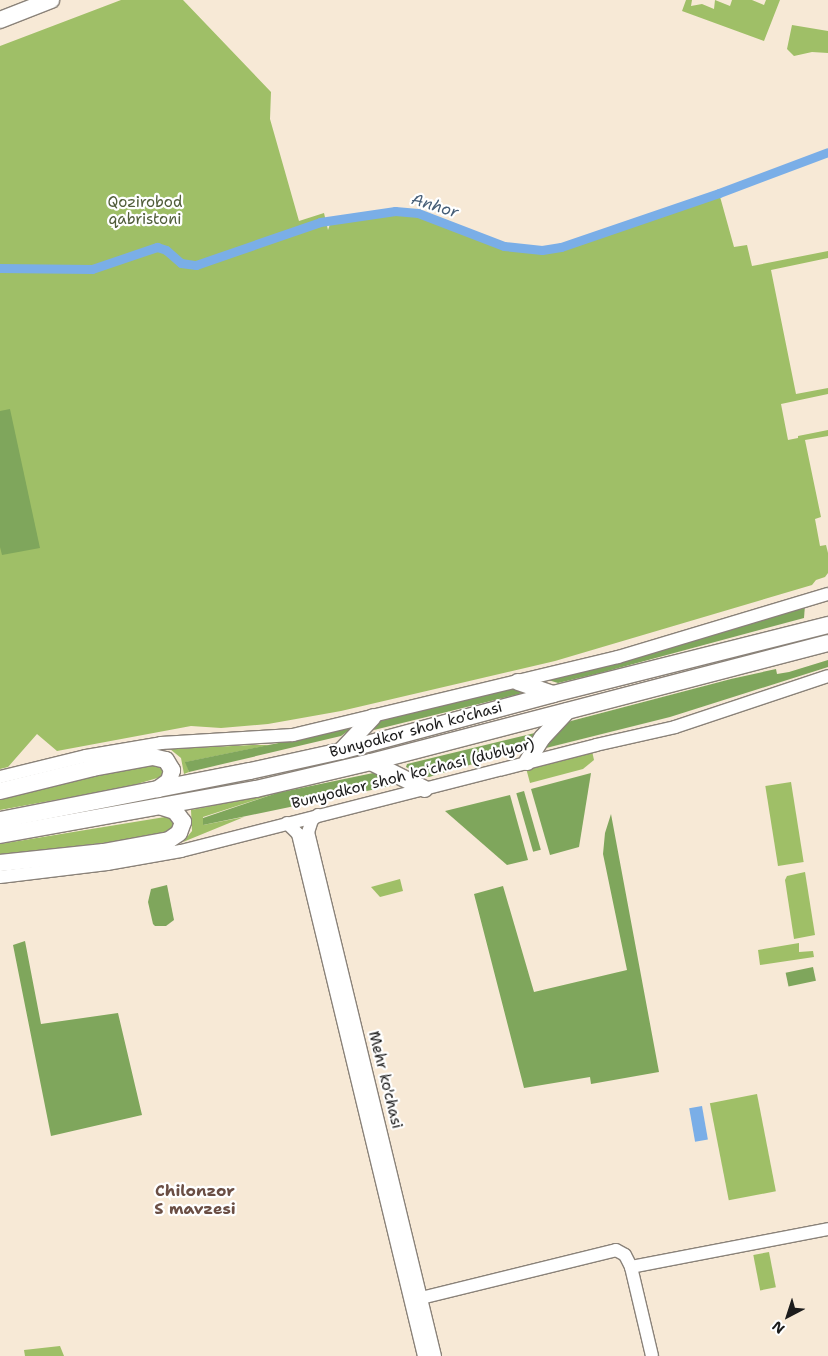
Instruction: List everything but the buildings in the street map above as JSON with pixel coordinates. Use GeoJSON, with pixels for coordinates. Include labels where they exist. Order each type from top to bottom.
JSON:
{"type":"FeatureCollection","features":[{"type":"Feature","properties":{"kind":"main road"},"geometry":{"type":"LineString","coordinates":[[0,12],[30,0]]}},
{"type":"Feature","properties":{"kind":"main road"},"geometry":{"type":"LineString","coordinates":[[0,20],[51,0]]}},
{"type":"Feature","properties":{"kind":"main road","name":"Bunyodkor shoh ko'chasi"},"geometry":{"type":"LineString","coordinates":[[0,820],[341,751],[553,694],[828,625]]}},
{"type":"Feature","properties":{"kind":"main road","name":"Bunyodkor shoh ko'chasi"},"geometry":{"type":"LineString","coordinates":[[0,835],[256,789],[370,762],[828,643]]}},
{"type":"Feature","properties":{"kind":"main road"},"geometry":{"type":"LineString","coordinates":[[518,682],[553,694]]}},
{"type":"Feature","properties":{"kind":"main road"},"geometry":{"type":"LineString","coordinates":[[527,762],[542,738],[566,711]]}},
{"type":"Feature","properties":{"kind":"main road"},"geometry":{"type":"LineString","coordinates":[[341,751],[372,717]]}},
{"type":"Feature","properties":{"kind":"main road"},"geometry":{"type":"LineString","coordinates":[[0,791],[93,768],[153,757],[166,760],[172,770],[169,781],[158,789]]}},
{"type":"Feature","properties":{"kind":"main road"},"geometry":{"type":"LineString","coordinates":[[370,762],[425,789]]}},
{"type":"Feature","properties":{"kind":"main road"},"geometry":{"type":"LineString","coordinates":[[0,863],[103,852],[169,840],[179,833],[183,822],[175,811],[162,807]]}},
{"type":"Feature","properties":{"kind":"street"},"geometry":{"type":"LineString","coordinates":[[0,777],[86,756],[161,743],[293,735],[618,657],[828,594]]}},
{"type":"Feature","properties":{"kind":"street","name":"Bunyodkor shoh koʻchasi (dublyor)"},"geometry":{"type":"LineString","coordinates":[[0,877],[144,858],[181,851],[527,762],[676,727],[828,676]]}},
{"type":"Feature","properties":{"kind":"street"},"geometry":{"type":"LineString","coordinates":[[287,823],[303,833],[318,815]]}},
{"type":"Feature","properties":{"kind":"street","name":"Mehr ko'chasi"},"geometry":{"type":"LineString","coordinates":[[303,833],[414,1294],[424,1356]]}},
{"type":"Feature","properties":{"kind":"street"},"geometry":{"type":"LineString","coordinates":[[632,1267],[828,1229]]}},
{"type":"Feature","properties":{"kind":"street"},"geometry":{"type":"LineString","coordinates":[[414,1294],[616,1250],[626,1255],[632,1267],[652,1356]]}},
{"type":"Feature","properties":{"kind":"street","name":"Mehr ko'chasi"},"geometry":{"type":"LineString","coordinates":[[414,1294],[435,1356]]}},
{"type":"Feature","properties":{"kind":"green space","name":"Qozirobod qabristoni"},"geometry":{"type":"Polygon","coordinates":[[[121,0],[183,0],[271,92],[270,119],[299,221],[324,213],[328,230],[331,221],[384,212],[418,213],[504,246],[542,250],[589,239],[719,193],[734,247],[747,245],[752,266],[828,251],[828,258],[771,270],[796,394],[828,388],[828,394],[781,404],[788,440],[828,430],[828,436],[805,440],[821,517],[815,519],[820,546],[826,545],[828,553],[828,573],[825,577],[816,580],[812,585],[555,661],[341,711],[268,724],[221,728],[191,726],[57,751],[37,734],[8,767],[0,769],[0,46],[121,0]]]}},
{"type":"Feature","properties":{"kind":"green space"},"geometry":{"type":"Polygon","coordinates":[[[686,0],[692,0],[691,6],[702,4],[714,9],[715,0],[730,6],[732,0],[752,0],[764,5],[766,0],[780,0],[764,41],[682,11],[686,0]]]}},
{"type":"Feature","properties":{"kind":"green space"},"geometry":{"type":"Polygon","coordinates":[[[792,25],[828,31],[828,53],[812,52],[794,56],[787,49],[792,25]]]}},
{"type":"Feature","properties":{"kind":"green space"},"geometry":{"type":"Polygon","coordinates":[[[10,409],[40,548],[2,555],[0,547],[0,411],[10,409]]]}},
{"type":"Feature","properties":{"kind":"green space"},"geometry":{"type":"Polygon","coordinates":[[[805,605],[804,618],[558,683],[545,679],[805,605]]]}},
{"type":"Feature","properties":{"kind":"green space"},"geometry":{"type":"Polygon","coordinates":[[[828,660],[828,667],[670,717],[546,748],[560,726],[571,721],[731,679],[776,669],[777,674],[789,672],[828,660]]]}},
{"type":"Feature","properties":{"kind":"green space"},"geometry":{"type":"Polygon","coordinates":[[[514,687],[527,692],[374,730],[377,722],[514,687]]]}},
{"type":"Feature","properties":{"kind":"green space"},"geometry":{"type":"Polygon","coordinates":[[[352,728],[341,736],[189,772],[185,762],[352,728]]]}},
{"type":"Feature","properties":{"kind":"green space"},"geometry":{"type":"Polygon","coordinates":[[[539,732],[527,748],[429,777],[406,767],[407,764],[539,732]]]}},
{"type":"Feature","properties":{"kind":"green space"},"geometry":{"type":"Polygon","coordinates":[[[270,745],[186,762],[189,772],[184,774],[181,758],[170,749],[270,745]]]}},
{"type":"Feature","properties":{"kind":"green space"},"geometry":{"type":"Polygon","coordinates":[[[592,751],[594,760],[583,769],[530,783],[526,768],[592,751]]]}},
{"type":"Feature","properties":{"kind":"green space"},"geometry":{"type":"Polygon","coordinates":[[[162,762],[164,776],[127,787],[0,810],[0,796],[66,779],[162,762]]]}},
{"type":"Feature","properties":{"kind":"green space"},"geometry":{"type":"Polygon","coordinates":[[[378,772],[405,783],[203,825],[203,818],[277,793],[378,772]]]}},
{"type":"Feature","properties":{"kind":"green space"},"geometry":{"type":"Polygon","coordinates":[[[591,773],[579,847],[550,855],[531,789],[591,773]]]}},
{"type":"Feature","properties":{"kind":"green space"},"geometry":{"type":"Polygon","coordinates":[[[791,782],[804,862],[778,866],[765,786],[791,782]]]}},
{"type":"Feature","properties":{"kind":"green space"},"geometry":{"type":"Polygon","coordinates":[[[524,791],[541,850],[533,852],[516,793],[524,791]]]}},
{"type":"Feature","properties":{"kind":"green space"},"geometry":{"type":"Polygon","coordinates":[[[277,793],[203,817],[203,825],[244,817],[183,842],[192,831],[191,810],[277,793]]]}},
{"type":"Feature","properties":{"kind":"green space"},"geometry":{"type":"Polygon","coordinates":[[[510,795],[528,860],[507,865],[445,811],[510,795]]]}},
{"type":"Feature","properties":{"kind":"green space"},"geometry":{"type":"Polygon","coordinates":[[[611,814],[659,1072],[591,1084],[590,1077],[524,1088],[474,894],[503,886],[534,992],[627,970],[603,854],[605,833],[611,814]]]}},
{"type":"Feature","properties":{"kind":"green space"},"geometry":{"type":"Polygon","coordinates":[[[171,816],[178,820],[173,831],[136,839],[0,855],[0,844],[171,816]]]}},
{"type":"Feature","properties":{"kind":"green space"},"geometry":{"type":"Polygon","coordinates":[[[805,872],[815,935],[794,939],[785,880],[787,876],[805,872]]]}},
{"type":"Feature","properties":{"kind":"green space"},"geometry":{"type":"Polygon","coordinates":[[[400,879],[403,891],[380,897],[371,887],[400,879]]]}},
{"type":"Feature","properties":{"kind":"green space"},"geometry":{"type":"Polygon","coordinates":[[[167,885],[174,920],[166,926],[155,926],[148,902],[151,889],[167,885]]]}},
{"type":"Feature","properties":{"kind":"green space"},"geometry":{"type":"Polygon","coordinates":[[[25,941],[41,1024],[118,1013],[142,1115],[51,1136],[13,945],[25,941]]]}},
{"type":"Feature","properties":{"kind":"green space"},"geometry":{"type":"Polygon","coordinates":[[[799,943],[799,952],[813,951],[814,957],[760,965],[758,950],[799,943]]]}},
{"type":"Feature","properties":{"kind":"green space"},"geometry":{"type":"Polygon","coordinates":[[[813,967],[816,981],[789,987],[786,973],[813,967]]]}},
{"type":"Feature","properties":{"kind":"green space"},"geometry":{"type":"Polygon","coordinates":[[[757,1094],[776,1191],[729,1200],[710,1103],[757,1094]]]}},
{"type":"Feature","properties":{"kind":"green space"},"geometry":{"type":"Polygon","coordinates":[[[769,1252],[776,1287],[760,1290],[753,1255],[769,1252]]]}},
{"type":"Feature","properties":{"kind":"green space"},"geometry":{"type":"Polygon","coordinates":[[[60,1346],[64,1356],[25,1356],[24,1350],[60,1346]]]}},
{"type":"Feature","properties":{"kind":"water"},"geometry":{"type":"Polygon","coordinates":[[[702,1106],[708,1139],[695,1142],[689,1108],[702,1106]]]}},
{"type":"Feature","properties":{"kind":"waterway","name":"Anhor"},"geometry":{"type":"LineString","coordinates":[[0,268],[92,269],[157,247],[166,250],[181,263],[196,265],[320,222],[395,211],[418,213],[504,246],[542,250],[561,247],[719,193],[828,152]]}},
{"type":"Feature","properties":{"kind":"district","name":"Chilonzor S mavzesi"},"geometry":{"type":"Point","coordinates":[195,1200]}}]}
